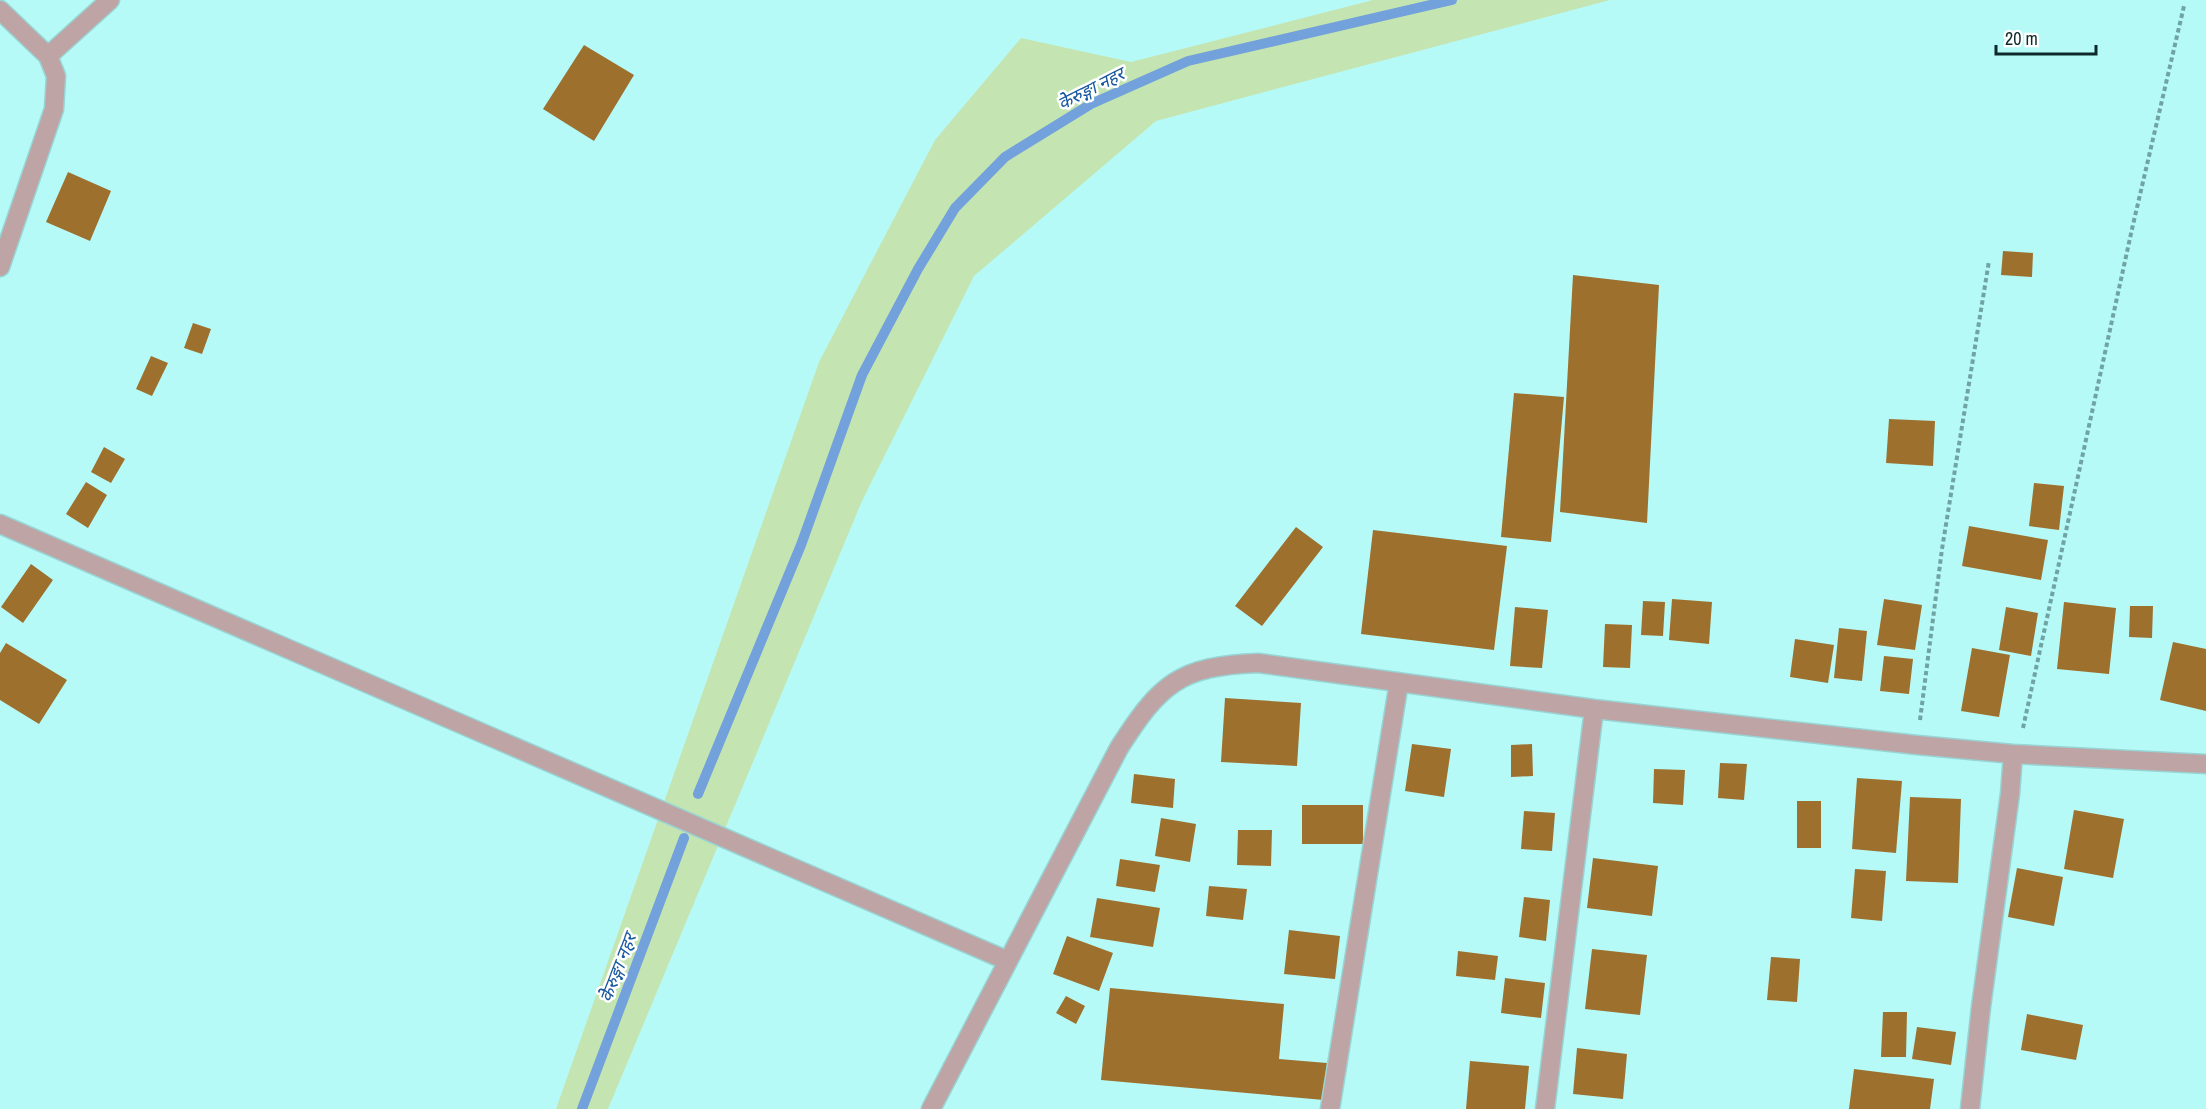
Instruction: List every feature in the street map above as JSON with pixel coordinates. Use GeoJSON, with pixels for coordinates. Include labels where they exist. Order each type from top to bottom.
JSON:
{"type":"FeatureCollection","features":[{"type":"Feature","properties":{"kind":"street"},"geometry":{"type":"LineString","coordinates":[[48,56],[110,0]]}},
{"type":"Feature","properties":{"kind":"street"},"geometry":{"type":"LineString","coordinates":[[0,10],[48,56],[56,76],[54,109],[0,267]]}},
{"type":"Feature","properties":{"kind":"street"},"geometry":{"type":"LineString","coordinates":[[0,524],[1008,962]]}},
{"type":"Feature","properties":{"kind":"street"},"geometry":{"type":"LineString","coordinates":[[931,1109],[1119,748],[1140,716],[1164,690],[1190,673],[1224,664],[1258,663],[1594,708],[1917,745],[2013,754],[2206,764]]}},
{"type":"Feature","properties":{"kind":"street"},"geometry":{"type":"LineString","coordinates":[[1330,1109],[1399,682]]}},
{"type":"Feature","properties":{"kind":"street"},"geometry":{"type":"LineString","coordinates":[[1545,1109],[1594,708]]}},
{"type":"Feature","properties":{"kind":"street"},"geometry":{"type":"LineString","coordinates":[[1970,1109],[1980,1007],[2010,794],[2013,754]]}},
{"type":"Feature","properties":{"kind":"path"},"geometry":{"type":"LineString","coordinates":[[2013,754],[2021,736],[2132,229],[2184,6]]}},
{"type":"Feature","properties":{"kind":"path"},"geometry":{"type":"LineString","coordinates":[[1917,745],[1942,549],[1989,261]]}},
{"type":"Feature","properties":{"kind":"green space"},"geometry":{"type":"Polygon","coordinates":[[[1373,0],[1610,0],[1156,121],[974,276],[862,501],[608,1109],[556,1109],[819,362],[935,140],[1021,38],[1131,62],[1373,0]]]}},
{"type":"Feature","properties":{"kind":"building"},"geometry":{"type":"Polygon","coordinates":[[[584,45],[634,75],[594,141],[543,109],[584,45]]]}},
{"type":"Feature","properties":{"kind":"building"},"geometry":{"type":"Polygon","coordinates":[[[68,172],[111,191],[90,241],[46,222],[68,172]]]}},
{"type":"Feature","properties":{"kind":"building"},"geometry":{"type":"Polygon","coordinates":[[[2003,251],[2033,253],[2032,277],[2001,275],[2003,251]]]}},
{"type":"Feature","properties":{"kind":"building"},"geometry":{"type":"Polygon","coordinates":[[[1573,275],[1659,285],[1647,523],[1560,512],[1573,275]]]}},
{"type":"Feature","properties":{"kind":"building"},"geometry":{"type":"Polygon","coordinates":[[[193,323],[211,329],[202,354],[184,348],[193,323]]]}},
{"type":"Feature","properties":{"kind":"building"},"geometry":{"type":"Polygon","coordinates":[[[151,356],[168,363],[152,396],[136,389],[151,356]]]}},
{"type":"Feature","properties":{"kind":"building"},"geometry":{"type":"Polygon","coordinates":[[[1514,393],[1564,397],[1551,542],[1501,537],[1514,393]]]}},
{"type":"Feature","properties":{"kind":"building"},"geometry":{"type":"Polygon","coordinates":[[[1889,419],[1935,421],[1933,466],[1886,463],[1889,419]]]}},
{"type":"Feature","properties":{"kind":"building"},"geometry":{"type":"Polygon","coordinates":[[[104,447],[125,459],[111,483],[91,472],[104,447]]]}},
{"type":"Feature","properties":{"kind":"building"},"geometry":{"type":"Polygon","coordinates":[[[86,482],[107,495],[88,528],[66,514],[86,482]]]}},
{"type":"Feature","properties":{"kind":"building"},"geometry":{"type":"Polygon","coordinates":[[[2034,483],[2064,486],[2059,530],[2029,526],[2034,483]]]}},
{"type":"Feature","properties":{"kind":"building"},"geometry":{"type":"Polygon","coordinates":[[[1969,526],[2048,540],[2041,580],[1962,566],[1969,526]]]}},
{"type":"Feature","properties":{"kind":"building"},"geometry":{"type":"Polygon","coordinates":[[[1296,527],[1323,547],[1262,626],[1235,606],[1296,527]]]}},
{"type":"Feature","properties":{"kind":"building"},"geometry":{"type":"Polygon","coordinates":[[[1373,530],[1507,546],[1494,650],[1361,634],[1373,530]]]}},
{"type":"Feature","properties":{"kind":"building"},"geometry":{"type":"Polygon","coordinates":[[[31,564],[53,580],[23,623],[1,607],[31,564]]]}},
{"type":"Feature","properties":{"kind":"building"},"geometry":{"type":"Polygon","coordinates":[[[1672,599],[1712,602],[1709,644],[1669,640],[1672,599]]]}},
{"type":"Feature","properties":{"kind":"building"},"geometry":{"type":"Polygon","coordinates":[[[1884,599],[1922,605],[1915,650],[1877,645],[1884,599]]]}},
{"type":"Feature","properties":{"kind":"building"},"geometry":{"type":"Polygon","coordinates":[[[1643,601],[1665,602],[1663,636],[1641,635],[1643,601]]]}},
{"type":"Feature","properties":{"kind":"building"},"geometry":{"type":"Polygon","coordinates":[[[2064,602],[2116,608],[2109,674],[2057,669],[2064,602]]]}},
{"type":"Feature","properties":{"kind":"building"},"geometry":{"type":"Polygon","coordinates":[[[2130,606],[2153,606],[2152,638],[2129,637],[2130,606]]]}},
{"type":"Feature","properties":{"kind":"building"},"geometry":{"type":"Polygon","coordinates":[[[1515,607],[1548,610],[1542,668],[1510,666],[1515,607]]]}},
{"type":"Feature","properties":{"kind":"building"},"geometry":{"type":"Polygon","coordinates":[[[2006,607],[2038,613],[2031,656],[1999,650],[2006,607]]]}},
{"type":"Feature","properties":{"kind":"building"},"geometry":{"type":"Polygon","coordinates":[[[1605,624],[1632,625],[1630,668],[1603,667],[1605,624]]]}},
{"type":"Feature","properties":{"kind":"building"},"geometry":{"type":"Polygon","coordinates":[[[1839,628],[1867,631],[1862,681],[1834,678],[1839,628]]]}},
{"type":"Feature","properties":{"kind":"building"},"geometry":{"type":"Polygon","coordinates":[[[1795,639],[1834,645],[1828,683],[1790,677],[1795,639]]]}},
{"type":"Feature","properties":{"kind":"building"},"geometry":{"type":"Polygon","coordinates":[[[2173,642],[2206,649],[2206,711],[2160,700],[2173,642]]]}},
{"type":"Feature","properties":{"kind":"building"},"geometry":{"type":"Polygon","coordinates":[[[6,643],[67,680],[39,724],[0,700],[0,653],[6,643]]]}},
{"type":"Feature","properties":{"kind":"building"},"geometry":{"type":"Polygon","coordinates":[[[1972,648],[2010,655],[1999,717],[1961,711],[1972,648]]]}},
{"type":"Feature","properties":{"kind":"building"},"geometry":{"type":"Polygon","coordinates":[[[1884,656],[1913,659],[1909,694],[1880,691],[1884,656]]]}},
{"type":"Feature","properties":{"kind":"building"},"geometry":{"type":"Polygon","coordinates":[[[1225,698],[1301,703],[1297,766],[1221,762],[1225,698]]]}},
{"type":"Feature","properties":{"kind":"building"},"geometry":{"type":"Polygon","coordinates":[[[1412,744],[1451,749],[1444,797],[1405,791],[1412,744]]]}},
{"type":"Feature","properties":{"kind":"building"},"geometry":{"type":"Polygon","coordinates":[[[1532,744],[1533,776],[1511,777],[1511,745],[1532,744]]]}},
{"type":"Feature","properties":{"kind":"building"},"geometry":{"type":"Polygon","coordinates":[[[1720,763],[1747,764],[1744,800],[1718,798],[1720,763]]]}},
{"type":"Feature","properties":{"kind":"building"},"geometry":{"type":"Polygon","coordinates":[[[1654,769],[1685,770],[1683,805],[1653,803],[1654,769]]]}},
{"type":"Feature","properties":{"kind":"building"},"geometry":{"type":"Polygon","coordinates":[[[1134,774],[1175,779],[1173,808],[1131,803],[1134,774]]]}},
{"type":"Feature","properties":{"kind":"building"},"geometry":{"type":"Polygon","coordinates":[[[1857,778],[1902,781],[1896,853],[1852,849],[1857,778]]]}},
{"type":"Feature","properties":{"kind":"building"},"geometry":{"type":"Polygon","coordinates":[[[1910,797],[1961,799],[1958,883],[1906,881],[1910,797]]]}},
{"type":"Feature","properties":{"kind":"building"},"geometry":{"type":"Polygon","coordinates":[[[1797,801],[1821,801],[1821,848],[1797,848],[1797,801]]]}},
{"type":"Feature","properties":{"kind":"building"},"geometry":{"type":"Polygon","coordinates":[[[1302,805],[1363,805],[1363,844],[1302,844],[1302,805]]]}},
{"type":"Feature","properties":{"kind":"building"},"geometry":{"type":"Polygon","coordinates":[[[2074,810],[2124,819],[2113,878],[2064,869],[2074,810]]]}},
{"type":"Feature","properties":{"kind":"building"},"geometry":{"type":"Polygon","coordinates":[[[1524,811],[1555,813],[1552,851],[1521,849],[1524,811]]]}},
{"type":"Feature","properties":{"kind":"building"},"geometry":{"type":"Polygon","coordinates":[[[1161,818],[1196,824],[1190,862],[1155,856],[1161,818]]]}},
{"type":"Feature","properties":{"kind":"building"},"geometry":{"type":"Polygon","coordinates":[[[1238,830],[1272,830],[1271,866],[1237,865],[1238,830]]]}},
{"type":"Feature","properties":{"kind":"building"},"geometry":{"type":"Polygon","coordinates":[[[1593,858],[1658,866],[1652,916],[1587,908],[1593,858]]]}},
{"type":"Feature","properties":{"kind":"building"},"geometry":{"type":"Polygon","coordinates":[[[1120,859],[1160,865],[1155,892],[1116,886],[1120,859]]]}},
{"type":"Feature","properties":{"kind":"building"},"geometry":{"type":"Polygon","coordinates":[[[2017,868],[2063,877],[2054,926],[2008,917],[2017,868]]]}},
{"type":"Feature","properties":{"kind":"building"},"geometry":{"type":"Polygon","coordinates":[[[1855,869],[1886,871],[1882,921],[1851,918],[1855,869]]]}},
{"type":"Feature","properties":{"kind":"building"},"geometry":{"type":"Polygon","coordinates":[[[1209,886],[1247,889],[1243,920],[1206,916],[1209,886]]]}},
{"type":"Feature","properties":{"kind":"building"},"geometry":{"type":"Polygon","coordinates":[[[1524,897],[1550,900],[1546,941],[1519,937],[1524,897]]]}},
{"type":"Feature","properties":{"kind":"building"},"geometry":{"type":"Polygon","coordinates":[[[1097,898],[1160,908],[1153,947],[1090,937],[1097,898]]]}},
{"type":"Feature","properties":{"kind":"building"},"geometry":{"type":"Polygon","coordinates":[[[1289,930],[1340,936],[1335,979],[1284,974],[1289,930]]]}},
{"type":"Feature","properties":{"kind":"building"},"geometry":{"type":"Polygon","coordinates":[[[1067,936],[1113,953],[1099,991],[1053,974],[1067,936]]]}},
{"type":"Feature","properties":{"kind":"building"},"geometry":{"type":"Polygon","coordinates":[[[1592,949],[1647,955],[1640,1015],[1585,1009],[1592,949]]]}},
{"type":"Feature","properties":{"kind":"building"},"geometry":{"type":"Polygon","coordinates":[[[1458,951],[1498,956],[1495,980],[1456,976],[1458,951]]]}},
{"type":"Feature","properties":{"kind":"building"},"geometry":{"type":"Polygon","coordinates":[[[1771,957],[1800,959],[1797,1002],[1767,1000],[1771,957]]]}},
{"type":"Feature","properties":{"kind":"building"},"geometry":{"type":"Polygon","coordinates":[[[1505,978],[1545,983],[1541,1018],[1501,1013],[1505,978]]]}},
{"type":"Feature","properties":{"kind":"building"},"geometry":{"type":"Polygon","coordinates":[[[1110,988],[1284,1004],[1279,1059],[1327,1063],[1324,1100],[1101,1080],[1110,988]]]}},
{"type":"Feature","properties":{"kind":"building"},"geometry":{"type":"Polygon","coordinates":[[[1066,996],[1085,1006],[1076,1024],[1056,1013],[1066,996]]]}},
{"type":"Feature","properties":{"kind":"building"},"geometry":{"type":"Polygon","coordinates":[[[1883,1012],[1907,1012],[1906,1057],[1881,1057],[1883,1012]]]}},
{"type":"Feature","properties":{"kind":"building"},"geometry":{"type":"Polygon","coordinates":[[[2027,1014],[2083,1025],[2076,1060],[2021,1050],[2027,1014]]]}},
{"type":"Feature","properties":{"kind":"building"},"geometry":{"type":"Polygon","coordinates":[[[1917,1027],[1956,1032],[1951,1065],[1912,1059],[1917,1027]]]}},
{"type":"Feature","properties":{"kind":"building"},"geometry":{"type":"Polygon","coordinates":[[[1577,1048],[1627,1054],[1623,1099],[1573,1094],[1577,1048]]]}},
{"type":"Feature","properties":{"kind":"building"},"geometry":{"type":"Polygon","coordinates":[[[1470,1061],[1529,1066],[1525,1109],[1466,1109],[1470,1061]]]}},
{"type":"Feature","properties":{"kind":"building"},"geometry":{"type":"Polygon","coordinates":[[[1854,1069],[1934,1079],[1930,1109],[1849,1109],[1854,1069]]]}},
{"type":"Feature","properties":{"kind":"waterway","name":"केेरुङ्गा नहर"},"geometry":{"type":"LineString","coordinates":[[698,794],[801,545],[862,375],[918,269],[955,208],[1005,157],[1091,104],[1188,61],[1452,0]]}},
{"type":"Feature","properties":{"kind":"waterway","name":"केेरुङ्गा नहर"},"geometry":{"type":"LineString","coordinates":[[582,1109],[684,838]]}}]}
